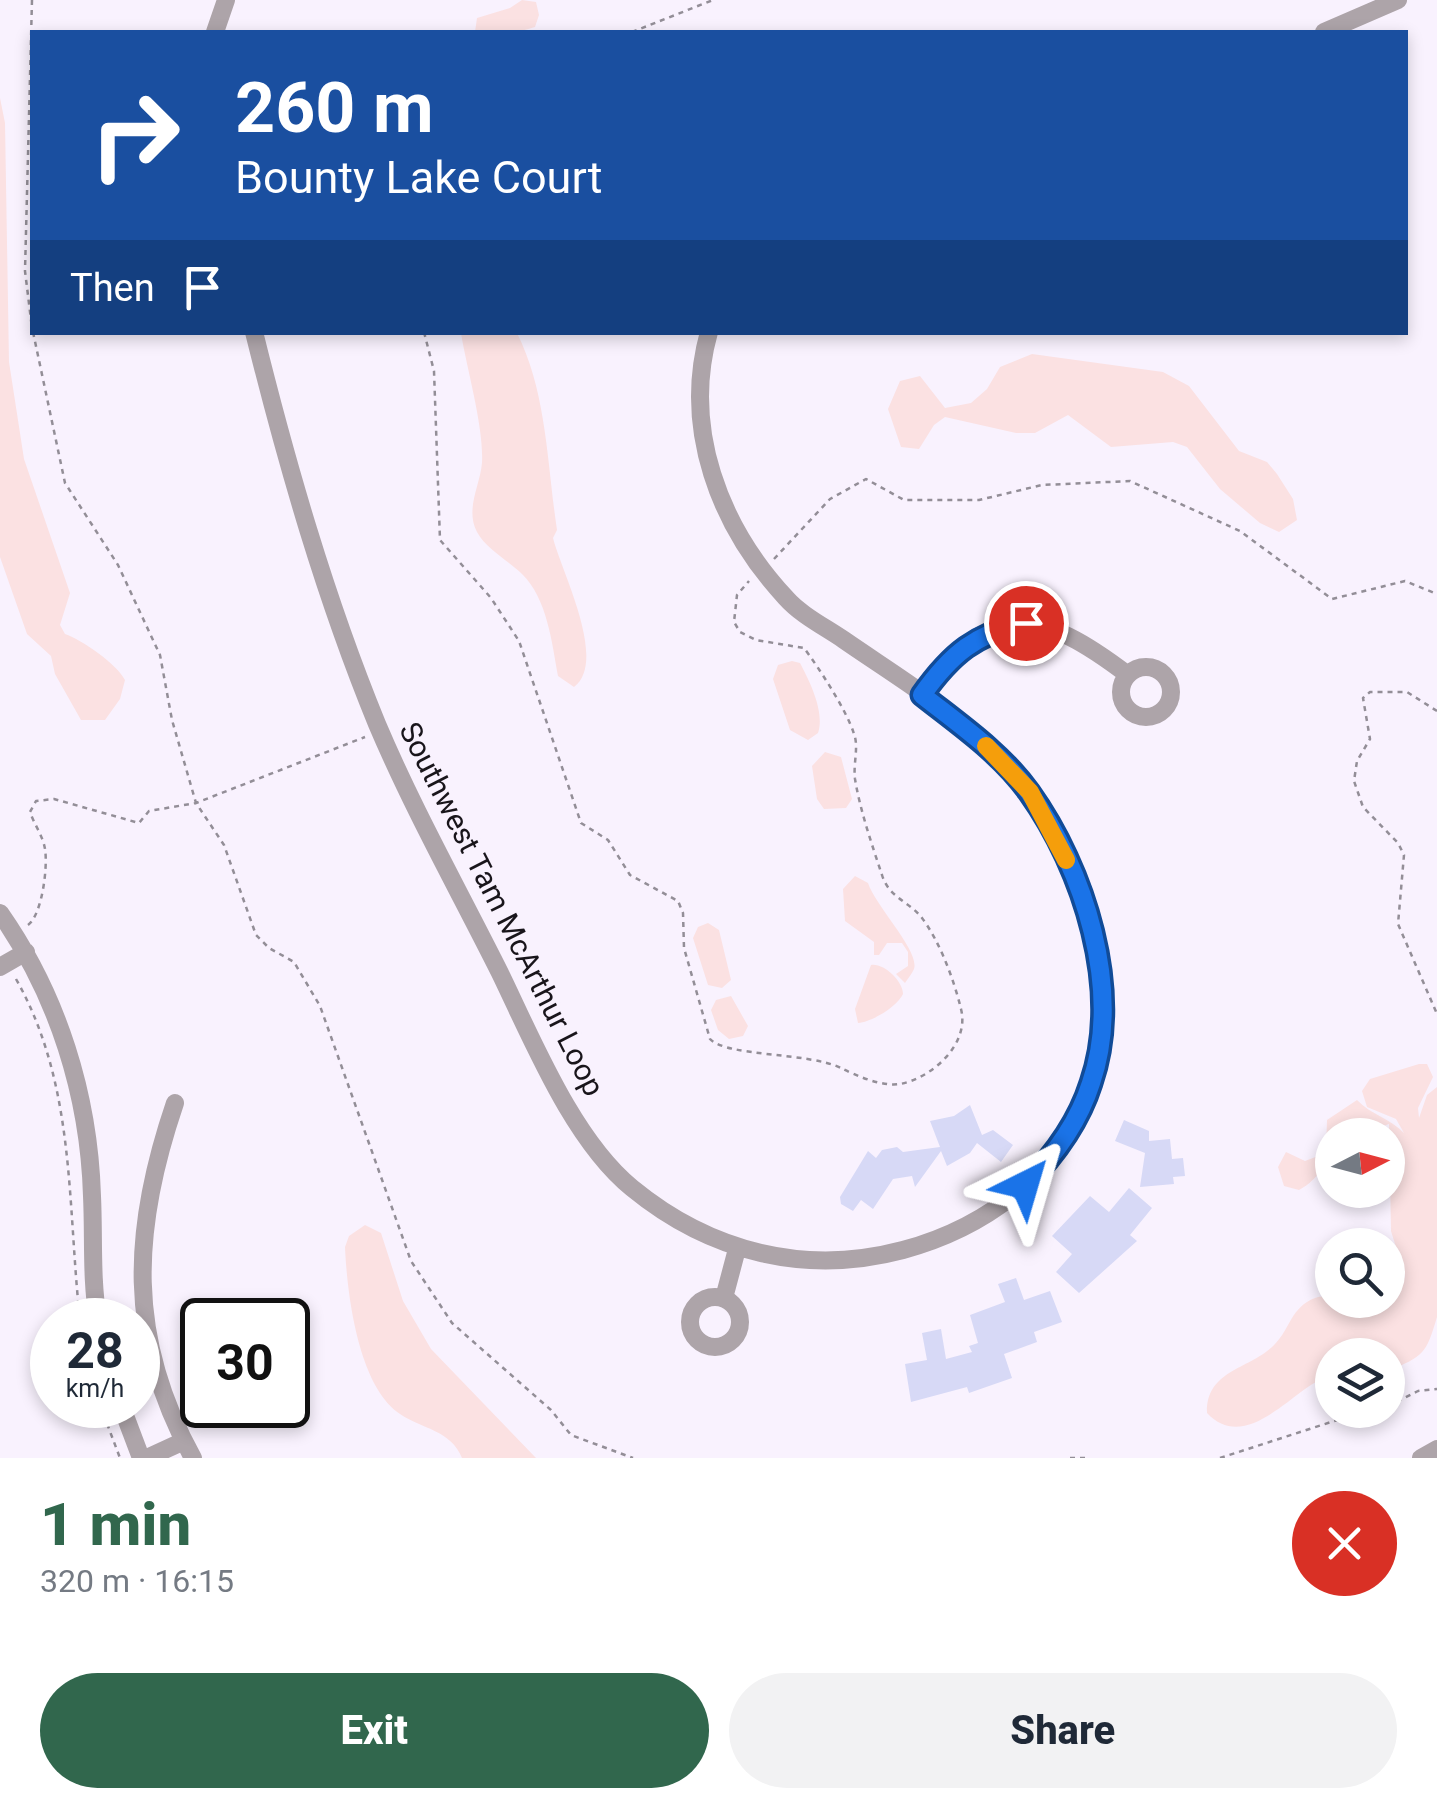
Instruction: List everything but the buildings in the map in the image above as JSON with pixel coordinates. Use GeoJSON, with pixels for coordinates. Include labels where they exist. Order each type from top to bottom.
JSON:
{"type":"FeatureCollection","features":[{"type":"Feature","properties":{"kind":"street"},"geometry":{"type":"LineString","coordinates":[[217,30],[226,0]]}},
{"type":"Feature","properties":{"kind":"street"},"geometry":{"type":"LineString","coordinates":[[1329,30],[1398,0]]}},
{"type":"Feature","properties":{"kind":"street","name":"Southwest Tam McArthur Loop"},"geometry":{"type":"LineString","coordinates":[[255,335],[285,458],[380,731],[548,1072],[589,1136],[626,1184],[685,1227],[737,1249],[829,1261],[882,1255],[970,1226],[1009,1202],[1042,1168],[1068,1130],[1092,1082],[1100,1028],[1100,975],[1090,922],[1062,850],[1030,792],[996,753],[922,695],[788,601],[727,513],[706,460],[698,413],[698,372],[708,335]]}},
{"type":"Feature","properties":{"kind":"street"},"geometry":{"type":"LineString","coordinates":[[922,695],[946,662],[971,641],[993,630],[1026,623],[1050,625],[1081,640],[1128,675]]}},
{"type":"Feature","properties":{"kind":"street"},"geometry":{"type":"LineString","coordinates":[[0,913],[26,952],[74,1068],[92,1195],[91,1271],[95,1298]]}},
{"type":"Feature","properties":{"kind":"street"},"geometry":{"type":"LineString","coordinates":[[3,965],[26,952]]}},
{"type":"Feature","properties":{"kind":"street"},"geometry":{"type":"LineString","coordinates":[[131,1428],[144,1458],[188,1450],[166,1398],[142,1285],[141,1236],[152,1172],[175,1103]]}},
{"type":"Feature","properties":{"kind":"street"},"geometry":{"type":"LineString","coordinates":[[724,1298],[737,1249]]}},
{"type":"Feature","properties":{"kind":"street"},"geometry":{"type":"LineString","coordinates":[[1421,1458],[1437,1449]]}},
{"type":"Feature","properties":{"kind":"path"},"geometry":{"type":"LineString","coordinates":[[31,30],[32,0]]}},
{"type":"Feature","properties":{"kind":"path"},"geometry":{"type":"LineString","coordinates":[[637,30],[713,0]]}},
{"type":"Feature","properties":{"kind":"path"},"geometry":{"type":"LineString","coordinates":[[30,56],[24,222],[30,310]]}},
{"type":"Feature","properties":{"kind":"path"},"geometry":{"type":"LineString","coordinates":[[34,335],[65,483],[118,565],[160,655],[196,804],[224,845],[261,942],[294,962],[320,1006],[403,1242],[422,1280],[452,1323],[551,1410],[571,1435],[633,1458]]}},
{"type":"Feature","properties":{"kind":"path"},"geometry":{"type":"LineString","coordinates":[[425,335],[434,371],[440,540],[483,588],[519,642],[580,822],[608,840],[630,875],[678,901],[684,913],[684,948],[710,1039],[721,1049],[791,1053],[830,1063],[860,1077],[898,1084],[928,1072],[949,1054],[961,1035],[962,1012],[937,943],[920,916],[896,900],[883,879],[856,784],[854,732],[804,648],[746,636],[734,622],[737,595],[830,499],[866,480],[904,500],[979,500],[1042,484],[1062,487],[1108,479],[1130,480],[1240,530],[1332,599],[1405,582],[1437,594]]}},
{"type":"Feature","properties":{"kind":"path"},"geometry":{"type":"LineString","coordinates":[[1437,711],[1407,692],[1370,692],[1363,698],[1370,739],[1358,761],[1354,781],[1364,807],[1398,842],[1404,855],[1398,924],[1437,1014]]}},
{"type":"Feature","properties":{"kind":"path"},"geometry":{"type":"LineString","coordinates":[[14,933],[34,921],[45,863],[43,841],[30,812],[36,801],[54,799],[100,809],[129,824],[139,823],[149,811],[196,804],[380,731]]}},
{"type":"Feature","properties":{"kind":"path"},"geometry":{"type":"LineString","coordinates":[[3,965],[46,1046],[62,1105],[78,1298]]}},
{"type":"Feature","properties":{"kind":"path"},"geometry":{"type":"LineString","coordinates":[[1405,1398],[1437,1390]]}},
{"type":"Feature","properties":{"kind":"path"},"geometry":{"type":"LineString","coordinates":[[1220,1458],[1315,1427]]}},
{"type":"Feature","properties":{"kind":"path"},"geometry":{"type":"LineString","coordinates":[[109,1428],[120,1458]]}},
{"type":"Feature","properties":{"kind":"path"},"geometry":{"type":"LineString","coordinates":[[1070,1458],[1086,1458]]}},
{"type":"Feature","properties":{"kind":"shaded area"},"geometry":{"type":"Polygon","coordinates":[[[522,0],[536,2],[539,15],[535,27],[475,30],[477,18],[522,0]]]}},
{"type":"Feature","properties":{"kind":"shaded area"},"geometry":{"type":"Polygon","coordinates":[[[0,98],[5,123],[9,362],[24,459],[70,593],[60,625],[65,634],[98,653],[125,680],[120,699],[105,720],[81,720],[55,674],[51,656],[27,634],[0,557],[0,98]]]}},
{"type":"Feature","properties":{"kind":"shaded area"},"geometry":{"type":"Polygon","coordinates":[[[461,335],[518,335],[534,380],[544,429],[557,530],[553,538],[585,638],[583,675],[574,687],[558,676],[537,595],[517,569],[477,532],[472,515],[482,463],[478,416],[461,335]]]}},
{"type":"Feature","properties":{"kind":"shaded area"},"geometry":{"type":"Polygon","coordinates":[[[1032,354],[1163,372],[1189,386],[1239,451],[1267,462],[1277,474],[1293,499],[1297,520],[1279,532],[1260,523],[1220,489],[1187,447],[1173,442],[1111,447],[1068,415],[1035,433],[1016,433],[945,417],[934,425],[919,449],[901,447],[888,409],[900,381],[920,376],[945,408],[971,403],[987,389],[1000,367],[1032,354]]]}},
{"type":"Feature","properties":{"kind":"shaded area"},"geometry":{"type":"Polygon","coordinates":[[[800,663],[818,707],[818,733],[808,740],[790,730],[773,679],[778,665],[800,663]]]}},
{"type":"Feature","properties":{"kind":"shaded area"},"geometry":{"type":"Polygon","coordinates":[[[825,752],[841,757],[852,799],[846,808],[824,809],[817,799],[812,766],[825,752]]]}},
{"type":"Feature","properties":{"kind":"shaded area"},"geometry":{"type":"Polygon","coordinates":[[[855,876],[868,883],[910,951],[914,969],[905,983],[896,974],[908,966],[908,952],[902,943],[887,943],[879,955],[874,955],[874,942],[845,921],[843,889],[855,876]]]}},
{"type":"Feature","properties":{"kind":"shaded area"},"geometry":{"type":"Polygon","coordinates":[[[708,923],[719,930],[731,980],[722,988],[708,985],[693,938],[698,927],[708,923]]]}},
{"type":"Feature","properties":{"kind":"shaded area"},"geometry":{"type":"Polygon","coordinates":[[[871,965],[892,974],[903,994],[884,1013],[858,1023],[855,1009],[871,965]]]}},
{"type":"Feature","properties":{"kind":"shaded area"},"geometry":{"type":"Polygon","coordinates":[[[731,996],[748,1026],[743,1036],[729,1039],[718,1030],[711,1010],[716,1000],[731,996]]]}},
{"type":"Feature","properties":{"kind":"shaded area"},"geometry":{"type":"Polygon","coordinates":[[[1427,1064],[1433,1077],[1418,1108],[1419,1118],[1427,1095],[1437,1087],[1437,1317],[1430,1339],[1422,1352],[1405,1363],[1405,1338],[1315,1338],[1315,1383],[1257,1422],[1223,1424],[1207,1413],[1214,1387],[1275,1344],[1307,1302],[1315,1298],[1315,1318],[1405,1318],[1405,1228],[1391,1228],[1391,1208],[1405,1208],[1405,1118],[1394,1118],[1367,1107],[1362,1091],[1370,1079],[1427,1064]]]}},
{"type":"Feature","properties":{"kind":"shaded area"},"geometry":{"type":"Polygon","coordinates":[[[1357,1100],[1383,1118],[1330,1118],[1357,1100]]]}},
{"type":"Feature","properties":{"kind":"shaded area"},"geometry":{"type":"Polygon","coordinates":[[[1286,1152],[1305,1161],[1315,1157],[1313,1180],[1299,1190],[1284,1186],[1278,1167],[1286,1152]]]}},
{"type":"Feature","properties":{"kind":"shaded area"},"geometry":{"type":"Polygon","coordinates":[[[365,1225],[381,1233],[403,1301],[431,1349],[536,1458],[462,1458],[451,1441],[400,1414],[386,1401],[365,1361],[349,1289],[345,1247],[349,1236],[365,1225]]]}},
{"type":"Feature","properties":{"kind":"slow traffic"},"geometry":{"type":"LineString","coordinates":[[986,746],[1030,792],[1066,860]]}},
{"type":"Feature","properties":{"kind":"route"},"geometry":{"type":"LineString","coordinates":[[1025,1185],[1068,1130],[1092,1082],[1100,1028],[1100,975],[1090,922],[1062,850],[1030,792],[996,753],[922,695],[946,662],[971,641],[993,630],[1026,623]]}}]}
